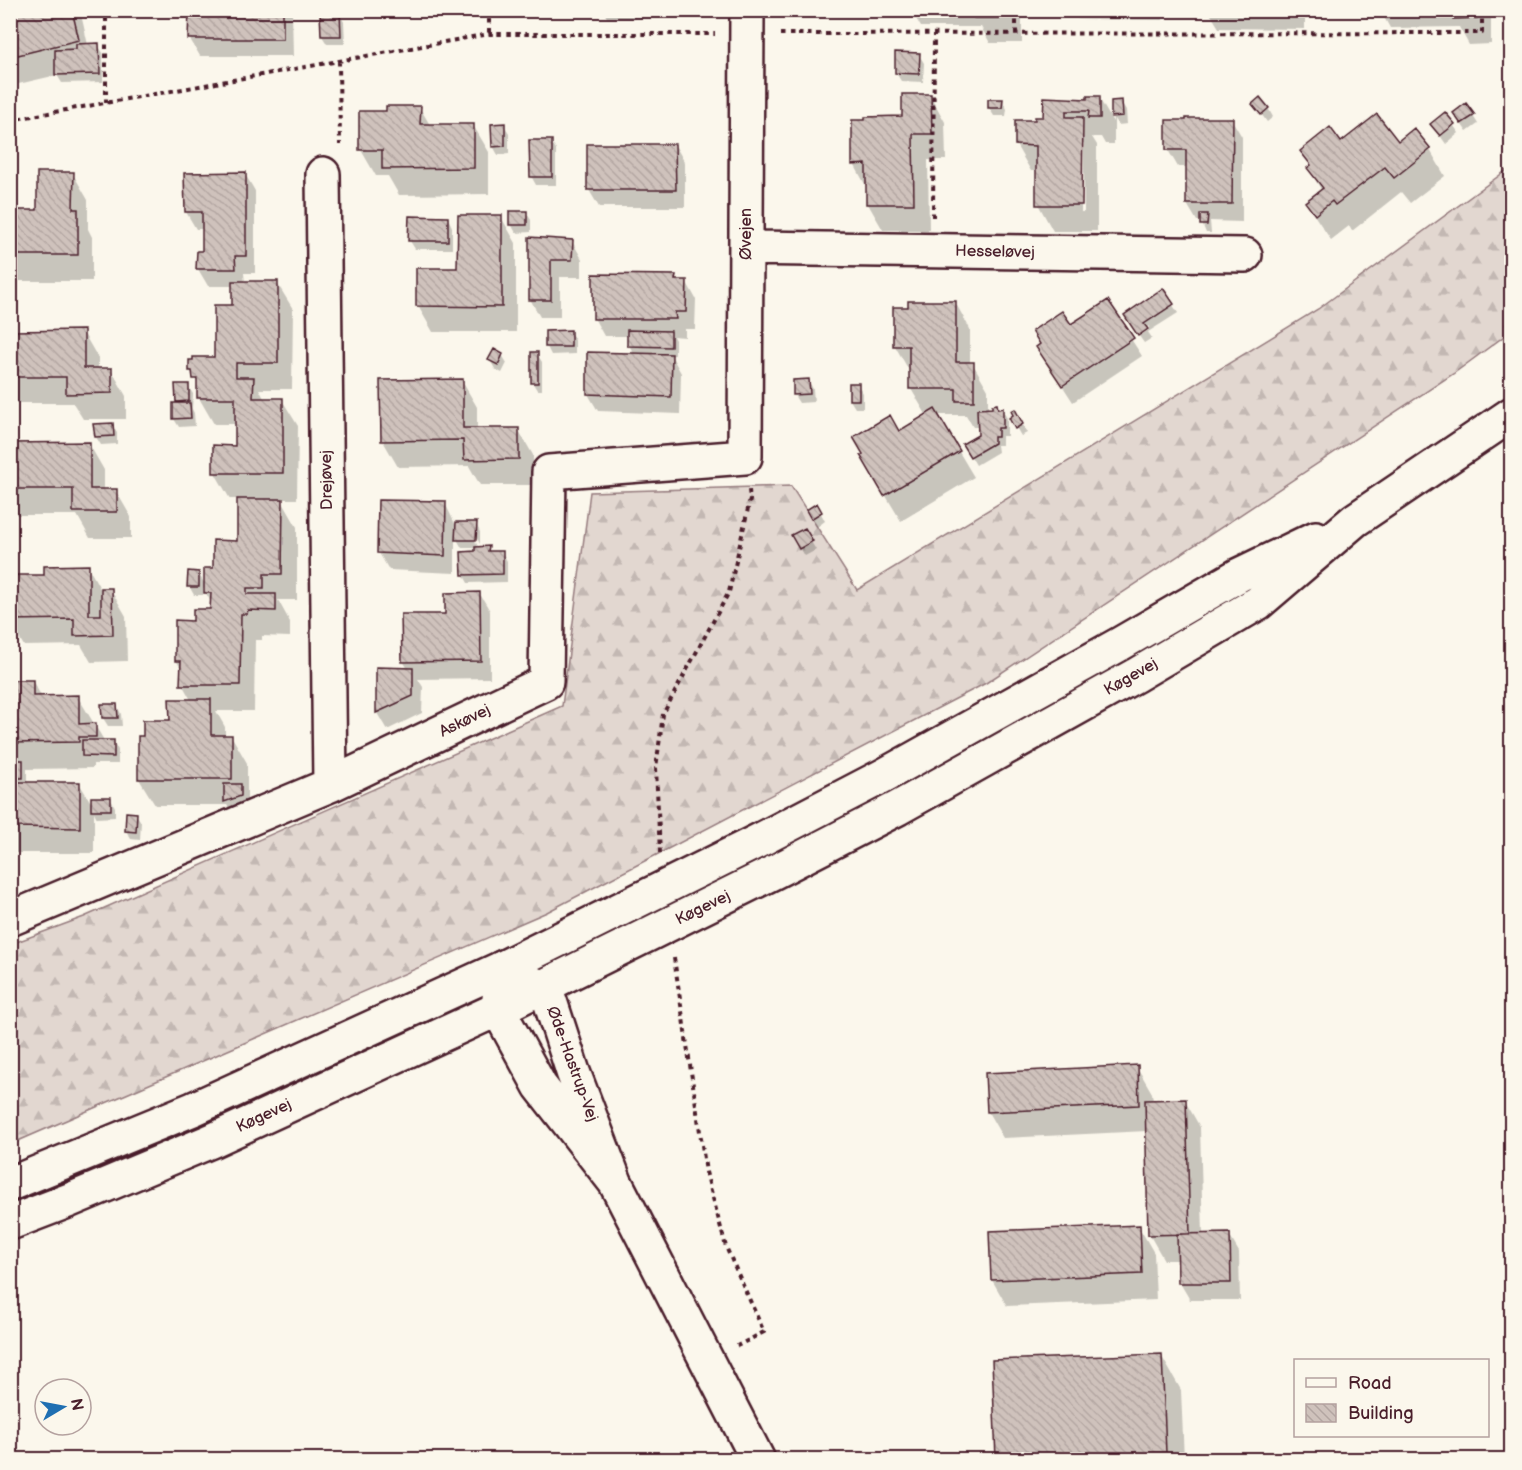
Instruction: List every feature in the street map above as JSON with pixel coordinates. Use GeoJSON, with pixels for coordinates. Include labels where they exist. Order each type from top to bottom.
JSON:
{"type":"FeatureCollection","features":[{"type":"Feature","properties":{"kind":"street","name":"Øvejen"},"geometry":{"type":"LineString","coordinates":[[745,457],[747,10]]}},
{"type":"Feature","properties":{"kind":"street","name":"Drejøvej"},"geometry":{"type":"LineString","coordinates":[[323,174],[330,785]]}},
{"type":"Feature","properties":{"kind":"street","name":"Hesseløvej"},"geometry":{"type":"LineString","coordinates":[[746,248],[1245,255]]}},
{"type":"Feature","properties":{"kind":"street","name":"Køgevej"},"geometry":{"type":"LineString","coordinates":[[10,1223],[211,1141],[498,1009],[774,872],[887,813],[1136,675],[1258,603],[1355,520],[1512,414]]}},
{"type":"Feature","properties":{"kind":"street","name":"Askøvej"},"geometry":{"type":"LineString","coordinates":[[10,919],[330,785],[546,682],[549,472],[745,457]]}},
{"type":"Feature","properties":{"kind":"street","name":"Køgevej"},"geometry":{"type":"LineString","coordinates":[[10,1184],[193,1109],[502,968],[883,776],[1239,575],[1355,520]]}},
{"type":"Feature","properties":{"kind":"street","name":"Øde-Hastrup-Vej"},"geometry":{"type":"LineString","coordinates":[[502,968],[542,988],[550,1001],[573,1072],[615,1182],[758,1460]]}},
{"type":"Feature","properties":{"kind":"street"},"geometry":{"type":"LineString","coordinates":[[498,1009],[502,968]]}},
{"type":"Feature","properties":{"kind":"street","name":"Øde-Hastrup-Vej"},"geometry":{"type":"LineString","coordinates":[[498,1009],[540,1086],[615,1182]]}},
{"type":"Feature","properties":{"kind":"path"},"geometry":{"type":"LineString","coordinates":[[106,10],[106,103]]}},
{"type":"Feature","properties":{"kind":"path"},"geometry":{"type":"LineString","coordinates":[[489,10],[489,34]]}},
{"type":"Feature","properties":{"kind":"path"},"geometry":{"type":"LineString","coordinates":[[1016,10],[1016,34]]}},
{"type":"Feature","properties":{"kind":"path"},"geometry":{"type":"LineString","coordinates":[[933,251],[934,35]]}},
{"type":"Feature","properties":{"kind":"path"},"geometry":{"type":"LineString","coordinates":[[323,174],[340,159],[339,61]]}},
{"type":"Feature","properties":{"kind":"path"},"geometry":{"type":"LineString","coordinates":[[660,857],[656,768],[663,714],[729,592],[750,500],[745,457]]}},
{"type":"Feature","properties":{"kind":"path"},"geometry":{"type":"LineString","coordinates":[[673,950],[706,1172],[726,1247],[764,1332],[707,1361]]}},
{"type":"Feature","properties":{"kind":"green space"},"geometry":{"type":"Polygon","coordinates":[[[1511,167],[1511,331],[1453,374],[986,683],[547,912],[11,1144],[11,944],[84,917],[562,706],[590,492],[791,486],[857,590],[1318,309],[1511,167]]]}},
{"type":"Feature","properties":{"kind":"building"},"geometry":{"type":"Polygon","coordinates":[[[10,10],[72,10],[79,40],[10,57],[10,10]]]}},
{"type":"Feature","properties":{"kind":"building"},"geometry":{"type":"Polygon","coordinates":[[[189,10],[283,10],[283,39],[188,39],[189,10]]]}},
{"type":"Feature","properties":{"kind":"building"},"geometry":{"type":"Polygon","coordinates":[[[973,10],[1008,10],[1008,18],[974,18],[973,10]]]}},
{"type":"Feature","properties":{"kind":"building"},"geometry":{"type":"Polygon","coordinates":[[[1452,10],[1477,10],[1477,18],[1453,19],[1452,10]]]}},
{"type":"Feature","properties":{"kind":"building"},"geometry":{"type":"Polygon","coordinates":[[[320,12],[340,12],[341,36],[321,36],[320,12]]]}},
{"type":"Feature","properties":{"kind":"building"},"geometry":{"type":"Polygon","coordinates":[[[99,43],[100,74],[55,75],[55,50],[76,49],[76,44],[99,43]]]}},
{"type":"Feature","properties":{"kind":"building"},"geometry":{"type":"Polygon","coordinates":[[[895,52],[920,53],[919,74],[895,73],[895,52]]]}},
{"type":"Feature","properties":{"kind":"building"},"geometry":{"type":"Polygon","coordinates":[[[902,94],[931,94],[932,134],[913,134],[914,204],[866,204],[866,164],[852,165],[852,120],[865,120],[865,117],[902,116],[902,94]]]}},
{"type":"Feature","properties":{"kind":"building"},"geometry":{"type":"Polygon","coordinates":[[[1087,96],[1100,96],[1100,118],[1088,118],[1089,111],[1066,111],[1066,117],[1083,117],[1082,205],[1036,205],[1036,146],[1015,145],[1015,120],[1035,120],[1035,117],[1043,117],[1044,97],[1087,99],[1087,96]]]}},
{"type":"Feature","properties":{"kind":"building"},"geometry":{"type":"Polygon","coordinates":[[[1260,97],[1269,108],[1261,115],[1252,104],[1260,97]]]}},
{"type":"Feature","properties":{"kind":"building"},"geometry":{"type":"Polygon","coordinates":[[[988,99],[1003,99],[1002,108],[988,108],[988,99]]]}},
{"type":"Feature","properties":{"kind":"building"},"geometry":{"type":"Polygon","coordinates":[[[1122,100],[1123,116],[1111,117],[1111,101],[1122,100]]]}},
{"type":"Feature","properties":{"kind":"building"},"geometry":{"type":"Polygon","coordinates":[[[1466,103],[1475,115],[1461,124],[1453,113],[1466,103]]]}},
{"type":"Feature","properties":{"kind":"building"},"geometry":{"type":"Polygon","coordinates":[[[386,106],[421,106],[420,124],[474,124],[474,168],[382,169],[382,150],[359,150],[359,111],[386,111],[386,106]]]}},
{"type":"Feature","properties":{"kind":"building"},"geometry":{"type":"Polygon","coordinates":[[[1445,112],[1455,124],[1440,136],[1430,124],[1445,112]]]}},
{"type":"Feature","properties":{"kind":"building"},"geometry":{"type":"Polygon","coordinates":[[[1377,114],[1398,141],[1414,128],[1431,149],[1394,178],[1385,167],[1335,205],[1332,201],[1315,215],[1305,202],[1323,188],[1307,168],[1311,165],[1300,151],[1330,127],[1341,142],[1377,114]]]}},
{"type":"Feature","properties":{"kind":"building"},"geometry":{"type":"Polygon","coordinates":[[[1186,118],[1233,118],[1232,204],[1186,204],[1186,150],[1166,150],[1166,120],[1186,120],[1186,118]]]}},
{"type":"Feature","properties":{"kind":"building"},"geometry":{"type":"Polygon","coordinates":[[[505,123],[505,146],[492,147],[491,124],[505,123]]]}},
{"type":"Feature","properties":{"kind":"building"},"geometry":{"type":"Polygon","coordinates":[[[529,140],[552,140],[552,177],[530,177],[529,140]]]}},
{"type":"Feature","properties":{"kind":"building"},"geometry":{"type":"Polygon","coordinates":[[[587,144],[675,144],[676,190],[587,190],[587,144]]]}},
{"type":"Feature","properties":{"kind":"building"},"geometry":{"type":"Polygon","coordinates":[[[37,172],[74,172],[73,209],[78,209],[78,255],[10,255],[10,210],[37,210],[37,172]]]}},
{"type":"Feature","properties":{"kind":"building"},"geometry":{"type":"Polygon","coordinates":[[[246,172],[246,256],[235,256],[236,269],[196,269],[197,251],[202,251],[202,212],[185,212],[184,173],[246,172]]]}},
{"type":"Feature","properties":{"kind":"building"},"geometry":{"type":"Polygon","coordinates":[[[509,211],[527,211],[527,225],[509,225],[509,211]]]}},
{"type":"Feature","properties":{"kind":"building"},"geometry":{"type":"Polygon","coordinates":[[[1200,214],[1208,214],[1207,225],[1200,225],[1200,214]]]}},
{"type":"Feature","properties":{"kind":"building"},"geometry":{"type":"Polygon","coordinates":[[[458,215],[502,215],[502,307],[416,306],[416,268],[457,268],[458,215]]]}},
{"type":"Feature","properties":{"kind":"building"},"geometry":{"type":"Polygon","coordinates":[[[409,216],[448,217],[448,241],[408,241],[409,216]]]}},
{"type":"Feature","properties":{"kind":"building"},"geometry":{"type":"Polygon","coordinates":[[[529,237],[573,240],[572,260],[551,260],[551,300],[529,300],[529,237]]]}},
{"type":"Feature","properties":{"kind":"building"},"geometry":{"type":"Polygon","coordinates":[[[593,274],[676,275],[675,280],[687,280],[686,312],[675,312],[676,319],[593,319],[593,274]]]}},
{"type":"Feature","properties":{"kind":"building"},"geometry":{"type":"Polygon","coordinates":[[[232,281],[278,281],[278,363],[236,363],[236,377],[254,377],[253,398],[283,398],[283,473],[213,473],[213,445],[235,446],[235,398],[197,398],[197,379],[193,379],[192,371],[189,371],[189,360],[193,360],[193,357],[214,357],[214,305],[232,305],[232,281]]]}},
{"type":"Feature","properties":{"kind":"building"},"geometry":{"type":"Polygon","coordinates":[[[1163,288],[1174,304],[1144,324],[1148,329],[1138,336],[1124,315],[1163,288]]]}},
{"type":"Feature","properties":{"kind":"building"},"geometry":{"type":"Polygon","coordinates":[[[1108,300],[1134,338],[1062,386],[1036,347],[1040,344],[1032,331],[1062,311],[1071,324],[1108,300]]]}},
{"type":"Feature","properties":{"kind":"building"},"geometry":{"type":"Polygon","coordinates":[[[908,301],[956,301],[956,362],[974,362],[974,401],[956,401],[956,389],[909,389],[909,346],[893,346],[893,307],[908,307],[908,301]]]}},
{"type":"Feature","properties":{"kind":"building"},"geometry":{"type":"Polygon","coordinates":[[[84,330],[84,368],[112,368],[112,393],[66,394],[66,377],[10,377],[10,331],[84,330]]]}},
{"type":"Feature","properties":{"kind":"building"},"geometry":{"type":"Polygon","coordinates":[[[571,330],[571,347],[545,347],[545,331],[571,330]]]}},
{"type":"Feature","properties":{"kind":"building"},"geometry":{"type":"Polygon","coordinates":[[[627,330],[671,331],[671,347],[627,346],[627,330]]]}},
{"type":"Feature","properties":{"kind":"building"},"geometry":{"type":"Polygon","coordinates":[[[494,349],[503,354],[498,365],[488,360],[494,349]]]}},
{"type":"Feature","properties":{"kind":"building"},"geometry":{"type":"Polygon","coordinates":[[[531,352],[538,352],[538,383],[531,383],[531,352]]]}},
{"type":"Feature","properties":{"kind":"building"},"geometry":{"type":"Polygon","coordinates":[[[587,352],[672,354],[671,397],[587,394],[587,352]]]}},
{"type":"Feature","properties":{"kind":"building"},"geometry":{"type":"Polygon","coordinates":[[[463,379],[463,428],[519,428],[519,459],[464,460],[463,440],[381,441],[380,380],[463,379]]]}},
{"type":"Feature","properties":{"kind":"building"},"geometry":{"type":"Polygon","coordinates":[[[809,379],[810,394],[793,395],[793,380],[809,379]]]}},
{"type":"Feature","properties":{"kind":"building"},"geometry":{"type":"Polygon","coordinates":[[[849,383],[859,383],[859,400],[849,400],[849,383]]]}},
{"type":"Feature","properties":{"kind":"building"},"geometry":{"type":"Polygon","coordinates":[[[175,384],[189,384],[189,401],[176,402],[175,384]]]}},
{"type":"Feature","properties":{"kind":"building"},"geometry":{"type":"Polygon","coordinates":[[[173,403],[190,403],[191,418],[173,419],[173,403]]]}},
{"type":"Feature","properties":{"kind":"building"},"geometry":{"type":"Polygon","coordinates":[[[997,404],[998,409],[1003,408],[1003,428],[998,428],[998,437],[994,437],[994,443],[970,457],[962,444],[978,435],[977,409],[992,408],[992,405],[997,404]]]}},
{"type":"Feature","properties":{"kind":"building"},"geometry":{"type":"Polygon","coordinates":[[[935,409],[960,451],[884,496],[860,455],[863,454],[853,437],[890,415],[899,431],[935,409]]]}},
{"type":"Feature","properties":{"kind":"building"},"geometry":{"type":"Polygon","coordinates":[[[1015,409],[1023,424],[1015,429],[1009,418],[1013,415],[1011,411],[1015,409]]]}},
{"type":"Feature","properties":{"kind":"building"},"geometry":{"type":"Polygon","coordinates":[[[113,423],[114,436],[95,437],[93,424],[113,423]]]}},
{"type":"Feature","properties":{"kind":"building"},"geometry":{"type":"Polygon","coordinates":[[[90,442],[90,489],[117,489],[117,512],[73,512],[73,489],[10,489],[10,443],[90,442]]]}},
{"type":"Feature","properties":{"kind":"building"},"geometry":{"type":"Polygon","coordinates":[[[237,499],[283,499],[282,574],[264,574],[264,588],[247,588],[247,594],[276,594],[276,611],[248,610],[247,614],[241,614],[240,685],[180,685],[181,661],[175,661],[175,620],[193,621],[193,609],[210,609],[211,593],[204,593],[204,568],[213,568],[213,540],[237,541],[237,499]]]}},
{"type":"Feature","properties":{"kind":"building"},"geometry":{"type":"Polygon","coordinates":[[[378,500],[446,501],[445,556],[377,553],[378,500]]]}},
{"type":"Feature","properties":{"kind":"building"},"geometry":{"type":"Polygon","coordinates":[[[817,503],[822,512],[811,519],[806,510],[817,503]]]}},
{"type":"Feature","properties":{"kind":"building"},"geometry":{"type":"Polygon","coordinates":[[[456,522],[477,522],[476,540],[455,540],[456,522]]]}},
{"type":"Feature","properties":{"kind":"building"},"geometry":{"type":"Polygon","coordinates":[[[805,528],[813,541],[799,549],[791,535],[805,528]]]}},
{"type":"Feature","properties":{"kind":"building"},"geometry":{"type":"Polygon","coordinates":[[[489,546],[488,551],[503,551],[503,574],[462,575],[461,552],[475,551],[475,547],[489,546]]]}},
{"type":"Feature","properties":{"kind":"building"},"geometry":{"type":"Polygon","coordinates":[[[89,565],[89,615],[101,615],[101,588],[112,588],[113,635],[74,636],[74,619],[10,620],[10,575],[44,575],[44,566],[89,565]]]}},
{"type":"Feature","properties":{"kind":"building"},"geometry":{"type":"Polygon","coordinates":[[[188,571],[199,572],[199,587],[187,587],[188,571]]]}},
{"type":"Feature","properties":{"kind":"building"},"geometry":{"type":"Polygon","coordinates":[[[480,592],[481,661],[402,662],[401,614],[445,614],[445,593],[480,592]]]}},
{"type":"Feature","properties":{"kind":"building"},"geometry":{"type":"Polygon","coordinates":[[[376,667],[413,668],[413,696],[376,713],[376,667]]]}},
{"type":"Feature","properties":{"kind":"building"},"geometry":{"type":"Polygon","coordinates":[[[10,680],[33,680],[33,696],[79,695],[79,724],[96,723],[96,737],[79,737],[79,742],[10,743],[10,680]]]}},
{"type":"Feature","properties":{"kind":"building"},"geometry":{"type":"Polygon","coordinates":[[[169,699],[211,699],[211,735],[232,735],[232,779],[138,779],[138,736],[143,736],[143,720],[170,720],[169,699]]]}},
{"type":"Feature","properties":{"kind":"building"},"geometry":{"type":"Polygon","coordinates":[[[101,704],[117,704],[118,718],[102,718],[101,704]]]}},
{"type":"Feature","properties":{"kind":"building"},"geometry":{"type":"Polygon","coordinates":[[[82,740],[114,740],[114,757],[82,756],[82,740]]]}},
{"type":"Feature","properties":{"kind":"building"},"geometry":{"type":"Polygon","coordinates":[[[10,760],[23,760],[23,778],[10,778],[10,760]]]}},
{"type":"Feature","properties":{"kind":"building"},"geometry":{"type":"Polygon","coordinates":[[[10,782],[80,782],[80,828],[10,827],[10,782]]]}},
{"type":"Feature","properties":{"kind":"building"},"geometry":{"type":"Polygon","coordinates":[[[224,784],[241,784],[241,796],[224,802],[224,784]]]}},
{"type":"Feature","properties":{"kind":"building"},"geometry":{"type":"Polygon","coordinates":[[[91,797],[111,797],[111,810],[91,810],[91,797]]]}},
{"type":"Feature","properties":{"kind":"building"},"geometry":{"type":"Polygon","coordinates":[[[126,812],[137,813],[136,832],[125,831],[126,812]]]}},
{"type":"Feature","properties":{"kind":"building"},"geometry":{"type":"Polygon","coordinates":[[[1138,1065],[1139,1105],[987,1112],[985,1073],[1138,1065]]]}},
{"type":"Feature","properties":{"kind":"building"},"geometry":{"type":"Polygon","coordinates":[[[1186,1099],[1190,1234],[1148,1235],[1145,1100],[1186,1099]]]}},
{"type":"Feature","properties":{"kind":"building"},"geometry":{"type":"Polygon","coordinates":[[[1140,1225],[1142,1274],[991,1280],[989,1231],[1140,1225]]]}},
{"type":"Feature","properties":{"kind":"building"},"geometry":{"type":"Polygon","coordinates":[[[1230,1233],[1231,1283],[1178,1283],[1177,1234],[1230,1233]]]}},
{"type":"Feature","properties":{"kind":"building"},"geometry":{"type":"Polygon","coordinates":[[[1162,1354],[1166,1453],[996,1459],[992,1360],[1162,1354]]]}}]}
